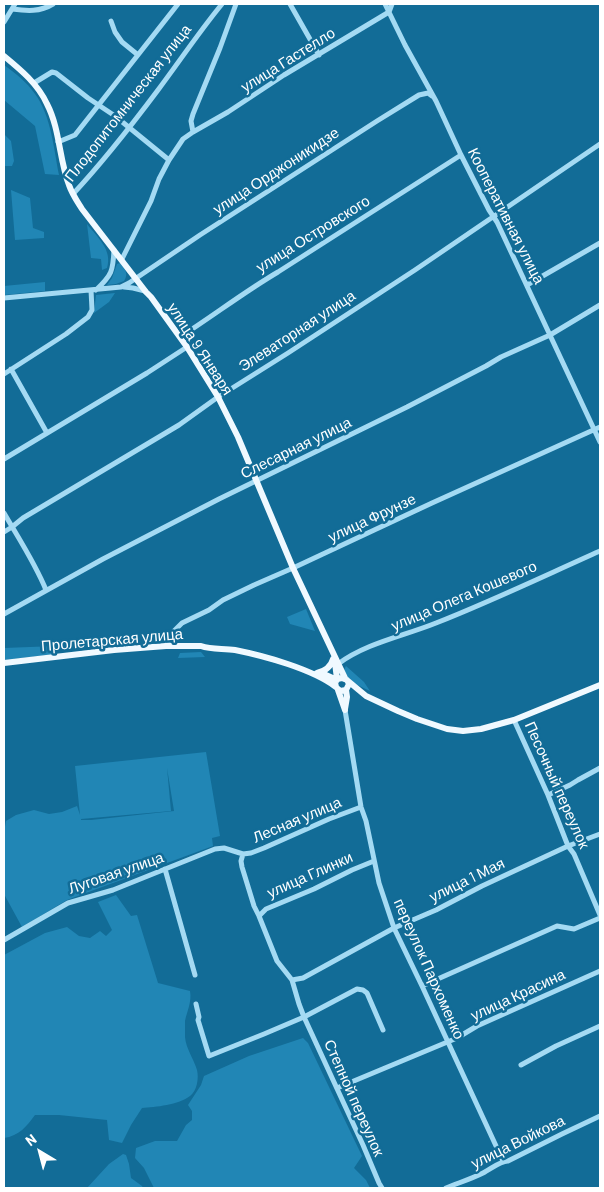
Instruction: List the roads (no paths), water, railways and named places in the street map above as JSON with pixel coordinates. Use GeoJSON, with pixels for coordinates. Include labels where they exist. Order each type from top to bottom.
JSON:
{"type":"FeatureCollection","features":[{"type":"Feature","properties":{"kind":"main road","name":"улица 9 Января"},"geometry":{"type":"LineString","coordinates":[[4,56],[34,83],[52,113],[64,170],[73,194],[180,337],[218,396],[238,437],[332,655],[347,680]]}},
{"type":"Feature","properties":{"kind":"main road","name":"Пролетарская улица"},"geometry":{"type":"LineString","coordinates":[[4,663],[114,650],[166,646],[201,646],[260,656],[309,672],[337,689]]}},
{"type":"Feature","properties":{"kind":"main road"},"geometry":{"type":"LineString","coordinates":[[317,674],[328,668],[332,663],[332,655]]}},
{"type":"Feature","properties":{"kind":"main road"},"geometry":{"type":"LineString","coordinates":[[332,655],[337,679],[335,685],[345,710]]}},
{"type":"Feature","properties":{"kind":"main road"},"geometry":{"type":"LineString","coordinates":[[309,672],[347,680],[366,696]]}},
{"type":"Feature","properties":{"kind":"main road"},"geometry":{"type":"LineString","coordinates":[[346,690],[349,684],[347,680]]}},
{"type":"Feature","properties":{"kind":"main road"},"geometry":{"type":"LineString","coordinates":[[337,689],[366,696],[417,719],[447,729],[464,731],[481,729],[514,720],[600,685]]}},
{"type":"Feature","properties":{"kind":"main road","name":"переулок Пархоменко"},"geometry":{"type":"LineString","coordinates":[[345,710],[346,690]]}},
{"type":"Feature","properties":{"kind":"street"},"geometry":{"type":"LineString","coordinates":[[4,22],[13,6],[26,10],[40,10],[53,4]]}},
{"type":"Feature","properties":{"kind":"street"},"geometry":{"type":"LineString","coordinates":[[58,142],[75,135],[178,4]]}},
{"type":"Feature","properties":{"kind":"street","name":"Плодопитомническая улица"},"geometry":{"type":"LineString","coordinates":[[73,194],[158,90],[182,55],[222,4]]}},
{"type":"Feature","properties":{"kind":"street"},"geometry":{"type":"LineString","coordinates":[[193,132],[191,121],[193,114],[236,4]]}},
{"type":"Feature","properties":{"kind":"street"},"geometry":{"type":"LineString","coordinates":[[290,4],[319,55]]}},
{"type":"Feature","properties":{"kind":"street","name":"Кооперативная улица"},"geometry":{"type":"LineString","coordinates":[[385,4],[432,96],[436,100],[461,155],[494,217],[600,442]]}},
{"type":"Feature","properties":{"kind":"street"},"geometry":{"type":"LineString","coordinates":[[388,12],[392,4]]}},
{"type":"Feature","properties":{"kind":"street","name":"улица Гастелло"},"geometry":{"type":"LineString","coordinates":[[122,260],[151,201],[159,179],[183,139],[388,12]]}},
{"type":"Feature","properties":{"kind":"street"},"geometry":{"type":"LineString","coordinates":[[111,21],[115,32],[122,42],[138,55]]}},
{"type":"Feature","properties":{"kind":"street"},"geometry":{"type":"LineString","coordinates":[[34,83],[52,72],[56,72],[88,98],[115,116],[169,160]]}},
{"type":"Feature","properties":{"kind":"street","name":"улица Орджоникидзе"},"geometry":{"type":"LineString","coordinates":[[121,287],[137,279],[200,235],[419,95],[428,93],[432,96]]}},
{"type":"Feature","properties":{"kind":"street","name":"Элеваторная улица"},"geometry":{"type":"LineString","coordinates":[[4,532],[23,518],[179,425],[218,396],[288,353],[494,217],[600,144]]}},
{"type":"Feature","properties":{"kind":"street","name":"улица Островского"},"geometry":{"type":"LineString","coordinates":[[180,337],[254,286],[461,155]]}},
{"type":"Feature","properties":{"kind":"street"},"geometry":{"type":"LineString","coordinates":[[527,285],[600,243]]}},
{"type":"Feature","properties":{"kind":"street"},"geometry":{"type":"LineString","coordinates":[[4,374],[66,334],[88,317],[92,310],[94,290],[110,274],[113,266],[114,249]]}},
{"type":"Feature","properties":{"kind":"street"},"geometry":{"type":"LineString","coordinates":[[4,298],[121,287],[146,292]]}},
{"type":"Feature","properties":{"kind":"street","name":"Слесарная улица"},"geometry":{"type":"LineString","coordinates":[[4,614],[202,508],[407,407],[501,357],[550,335],[600,305]]}},
{"type":"Feature","properties":{"kind":"street"},"geometry":{"type":"LineString","coordinates":[[4,459],[187,347]]}},
{"type":"Feature","properties":{"kind":"street"},"geometry":{"type":"LineString","coordinates":[[11,369],[47,433]]}},
{"type":"Feature","properties":{"kind":"street","name":"улица Фрунзе"},"geometry":{"type":"LineString","coordinates":[[166,646],[173,632],[182,623],[209,610],[222,600],[600,427]]}},
{"type":"Feature","properties":{"kind":"street"},"geometry":{"type":"LineString","coordinates":[[4,513],[38,570],[46,590]]}},
{"type":"Feature","properties":{"kind":"street","name":"улица Олега Кошевого"},"geometry":{"type":"LineString","coordinates":[[338,664],[368,648],[437,623],[600,551]]}},
{"type":"Feature","properties":{"kind":"street","name":"переулок Пархоменко"},"geometry":{"type":"LineString","coordinates":[[345,710],[361,807],[366,821],[382,895],[394,928],[503,1161]]}},
{"type":"Feature","properties":{"kind":"street","name":"Песочный переулок"},"geometry":{"type":"LineString","coordinates":[[514,720],[548,795],[568,846],[574,854],[600,914]]}},
{"type":"Feature","properties":{"kind":"street"},"geometry":{"type":"LineString","coordinates":[[548,795],[600,768]]}},
{"type":"Feature","properties":{"kind":"street","name":"Лесная улица"},"geometry":{"type":"LineString","coordinates":[[243,854],[264,848],[361,807]]}},
{"type":"Feature","properties":{"kind":"street","name":"улица 1 Мая"},"geometry":{"type":"LineString","coordinates":[[292,980],[303,978],[394,928],[436,910],[482,886],[568,846],[600,834]]}},
{"type":"Feature","properties":{"kind":"street","name":"Луговая улица"},"geometry":{"type":"LineString","coordinates":[[4,940],[68,903],[112,890],[215,849],[231,849],[243,854]]}},
{"type":"Feature","properties":{"kind":"street","name":"Степной переулок"},"geometry":{"type":"LineString","coordinates":[[243,854],[242,867],[254,906],[276,961],[292,980],[304,1017],[382,1188]]}},
{"type":"Feature","properties":{"kind":"street","name":"улица Глинки"},"geometry":{"type":"LineString","coordinates":[[259,916],[266,908],[314,889],[374,861]]}},
{"type":"Feature","properties":{"kind":"street"},"geometry":{"type":"LineString","coordinates":[[165,870],[195,975]]}},
{"type":"Feature","properties":{"kind":"street"},"geometry":{"type":"LineString","coordinates":[[422,986],[557,926],[574,929],[600,914]]}},
{"type":"Feature","properties":{"kind":"street","name":"улица Красина"},"geometry":{"type":"LineString","coordinates":[[337,1088],[448,1042],[478,1026],[600,971]]}},
{"type":"Feature","properties":{"kind":"street"},"geometry":{"type":"LineString","coordinates":[[196,1004],[198,1020],[209,1056],[320,1010],[357,989],[367,993],[383,1030]]}},
{"type":"Feature","properties":{"kind":"street"},"geometry":{"type":"LineString","coordinates":[[521,1065],[556,1046],[600,1026]]}},
{"type":"Feature","properties":{"kind":"street","name":"улица Войкова"},"geometry":{"type":"LineString","coordinates":[[446,1188],[483,1174],[503,1161],[508,1161],[600,1116]]}}]}
